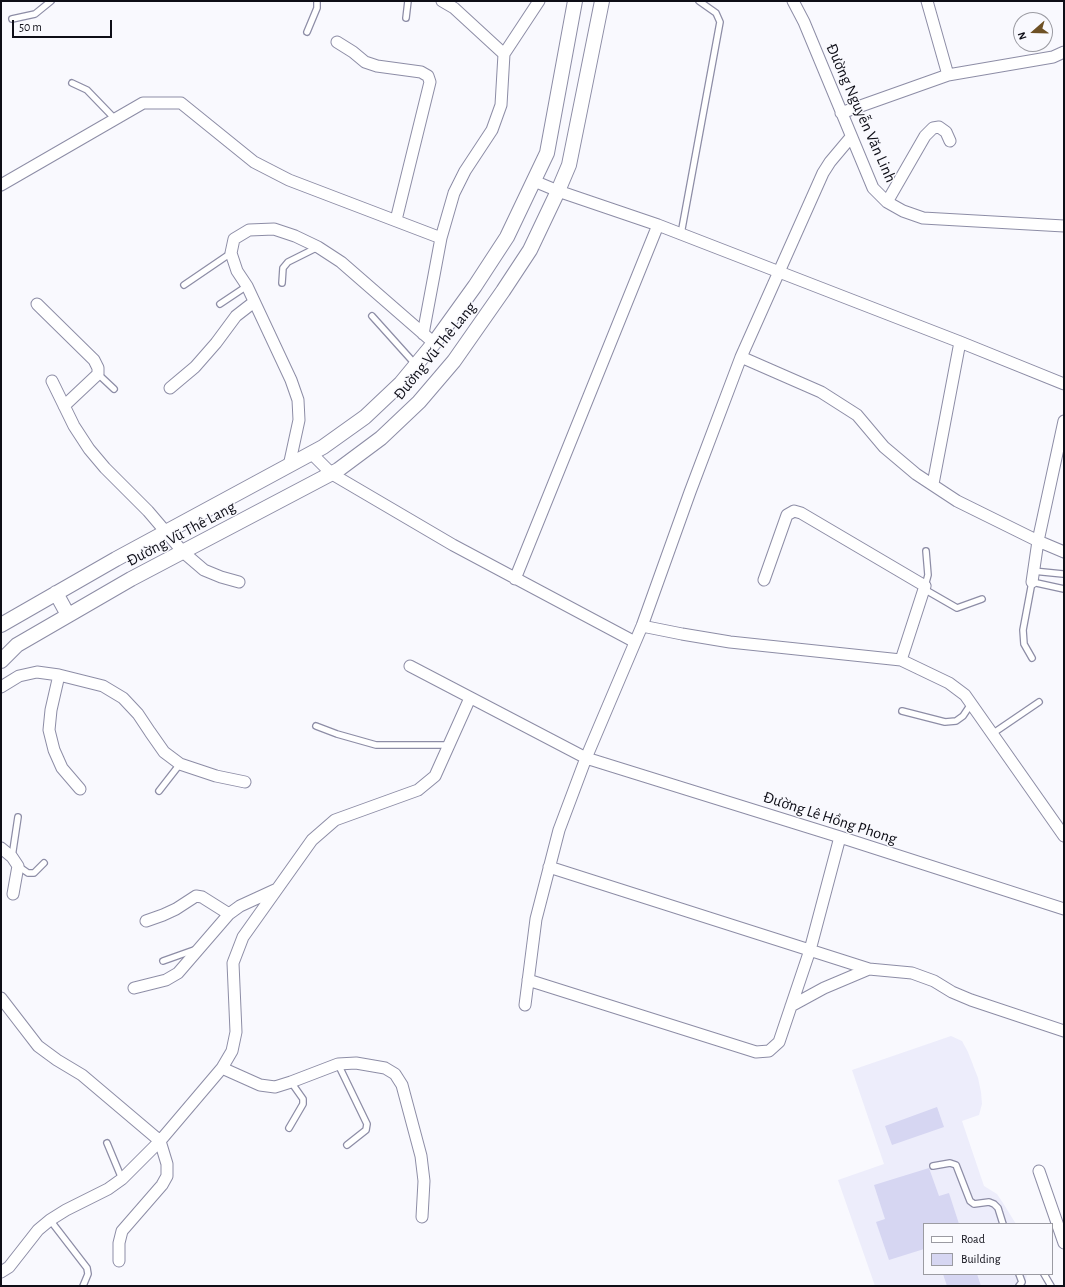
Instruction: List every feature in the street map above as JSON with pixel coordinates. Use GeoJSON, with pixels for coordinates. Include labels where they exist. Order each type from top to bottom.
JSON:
{"type":"FeatureCollection","features":[{"type":"Feature","properties":{"kind":"street"},"geometry":{"type":"LineString","coordinates":[[442,1],[454,8],[504,54]]}},
{"type":"Feature","properties":{"kind":"street"},"geometry":{"type":"LineString","coordinates":[[429,338],[441,238],[454,193],[465,171],[492,130],[502,105],[504,54],[539,1]]}},
{"type":"Feature","properties":{"kind":"street","name":"Đường Vũ Thê Lang"},"geometry":{"type":"LineString","coordinates":[[1,625],[166,532],[312,454],[365,417],[401,383],[416,365],[429,338],[475,286],[507,238],[548,153],[576,1]]}},
{"type":"Feature","properties":{"kind":"street","name":"Đường Vũ Thê Lang"},"geometry":{"type":"LineString","coordinates":[[1,661],[17,645],[131,579],[332,474],[381,438],[419,402],[454,360],[492,308],[530,250],[558,191],[569,165],[602,1]]}},
{"type":"Feature","properties":{"kind":"street","name":"Đường Nguyễn Văn Linh"},"geometry":{"type":"LineString","coordinates":[[793,1],[804,22],[873,188],[887,202],[903,211],[924,218],[1064,226]]}},
{"type":"Feature","properties":{"kind":"street"},"geometry":{"type":"LineString","coordinates":[[927,1],[948,75]]}},
{"type":"Feature","properties":{"kind":"street"},"geometry":{"type":"LineString","coordinates":[[337,42],[365,62],[377,66],[421,72],[428,76],[430,82],[396,220]]}},
{"type":"Feature","properties":{"kind":"street"},"geometry":{"type":"LineString","coordinates":[[841,112],[948,75],[1053,57],[1064,52]]}},
{"type":"Feature","properties":{"kind":"street"},"geometry":{"type":"LineString","coordinates":[[1,185],[143,103],[181,104],[254,162],[290,180],[441,238]]}},
{"type":"Feature","properties":{"kind":"street"},"geometry":{"type":"LineString","coordinates":[[887,202],[925,136],[933,128],[939,127],[946,132],[950,141]]}},
{"type":"Feature","properties":{"kind":"street"},"geometry":{"type":"LineString","coordinates":[[524,1005],[536,919],[549,867],[559,830],[586,758],[642,626],[690,492],[741,357],[823,173],[830,162],[851,137]]}},
{"type":"Feature","properties":{"kind":"street"},"geometry":{"type":"LineString","coordinates":[[534,181],[558,191],[658,224],[1064,384]]}},
{"type":"Feature","properties":{"kind":"street"},"geometry":{"type":"LineString","coordinates":[[514,579],[658,224]]}},
{"type":"Feature","properties":{"kind":"street"},"geometry":{"type":"LineString","coordinates":[[289,466],[299,420],[298,400],[291,380],[247,286],[237,270],[231,253],[234,239],[249,230],[274,230],[295,236],[318,247],[341,262],[429,338]]}},
{"type":"Feature","properties":{"kind":"street"},"geometry":{"type":"LineString","coordinates":[[170,388],[200,361],[236,316],[254,302]]}},
{"type":"Feature","properties":{"kind":"street"},"geometry":{"type":"LineString","coordinates":[[37,304],[94,360],[98,368],[98,374],[64,406]]}},
{"type":"Feature","properties":{"kind":"street"},"geometry":{"type":"LineString","coordinates":[[933,484],[960,342]]}},
{"type":"Feature","properties":{"kind":"street"},"geometry":{"type":"LineString","coordinates":[[741,357],[821,392],[857,415],[884,447],[916,474],[957,501],[1038,541],[1064,552]]}},
{"type":"Feature","properties":{"kind":"street"},"geometry":{"type":"LineString","coordinates":[[52,381],[74,426],[89,449],[105,468],[148,511],[183,552],[204,570],[239,582]]}},
{"type":"Feature","properties":{"kind":"street"},"geometry":{"type":"LineString","coordinates":[[1032,577],[1038,541],[1064,421]]}},
{"type":"Feature","properties":{"kind":"street"},"geometry":{"type":"LineString","coordinates":[[312,454],[332,474],[453,545],[514,579],[635,642]]}},
{"type":"Feature","properties":{"kind":"street"},"geometry":{"type":"LineString","coordinates":[[764,580],[787,515],[794,511],[801,512],[925,587],[901,660]]}},
{"type":"Feature","properties":{"kind":"street"},"geometry":{"type":"LineString","coordinates":[[56,593],[68,615]]}},
{"type":"Feature","properties":{"kind":"street"},"geometry":{"type":"LineString","coordinates":[[642,626],[730,642],[901,660],[949,683],[965,695],[1064,836]]}},
{"type":"Feature","properties":{"kind":"street","name":"Đường Lê Hồng Phong"},"geometry":{"type":"LineString","coordinates":[[410,666],[586,758],[1064,909]]}},
{"type":"Feature","properties":{"kind":"street"},"geometry":{"type":"LineString","coordinates":[[1,687],[19,676],[37,672],[59,675],[103,686],[123,698],[138,714],[164,752],[180,764],[216,776],[245,782]]}},
{"type":"Feature","properties":{"kind":"street"},"geometry":{"type":"LineString","coordinates":[[59,675],[51,710],[49,730],[54,750],[62,768],[80,789]]}},
{"type":"Feature","properties":{"kind":"street"},"geometry":{"type":"LineString","coordinates":[[1,1272],[9,1267],[38,1230],[50,1220],[66,1210],[108,1189],[122,1179],[160,1141],[222,1068],[232,1051],[236,1032],[233,964],[243,937],[312,840],[335,820],[418,790],[435,776],[470,698]]}},
{"type":"Feature","properties":{"kind":"street"},"geometry":{"type":"LineString","coordinates":[[528,980],[756,1052],[769,1051],[779,1042],[810,950],[840,837]]}},
{"type":"Feature","properties":{"kind":"street"},"geometry":{"type":"LineString","coordinates":[[1,848],[15,862],[13,894]]}},
{"type":"Feature","properties":{"kind":"street"},"geometry":{"type":"LineString","coordinates":[[549,867],[868,969],[912,973],[934,981],[952,992],[971,1000],[1064,1031]]}},
{"type":"Feature","properties":{"kind":"street"},"geometry":{"type":"LineString","coordinates":[[134,988],[166,980],[178,973],[229,914],[240,906],[278,888]]}},
{"type":"Feature","properties":{"kind":"street"},"geometry":{"type":"LineString","coordinates":[[146,921],[176,909],[196,896],[202,897],[229,914]]}},
{"type":"Feature","properties":{"kind":"street"},"geometry":{"type":"LineString","coordinates":[[791,1006],[824,988],[868,969]]}},
{"type":"Feature","properties":{"kind":"street"},"geometry":{"type":"LineString","coordinates":[[1,998],[38,1046],[57,1060],[82,1075],[160,1141],[167,1164],[167,1176],[162,1185],[122,1231],[119,1243],[119,1261]]}},
{"type":"Feature","properties":{"kind":"street"},"geometry":{"type":"LineString","coordinates":[[222,1068],[260,1085],[275,1087],[338,1064],[356,1063],[385,1068],[395,1074],[402,1085],[421,1156],[424,1181],[422,1217]]}},
{"type":"Feature","properties":{"kind":"street"},"geometry":{"type":"LineString","coordinates":[[1039,1171],[1055,1227],[1064,1243]]}},
{"type":"Feature","properties":{"kind":"lane"},"geometry":{"type":"LineString","coordinates":[[12,19],[35,14],[51,1]]}},
{"type":"Feature","properties":{"kind":"lane"},"geometry":{"type":"LineString","coordinates":[[307,32],[317,1]]}},
{"type":"Feature","properties":{"kind":"lane"},"geometry":{"type":"LineString","coordinates":[[406,18],[408,1]]}},
{"type":"Feature","properties":{"kind":"lane"},"geometry":{"type":"LineString","coordinates":[[682,234],[720,22],[716,13],[699,1]]}},
{"type":"Feature","properties":{"kind":"lane"},"geometry":{"type":"LineString","coordinates":[[72,83],[87,90],[115,119]]}},
{"type":"Feature","properties":{"kind":"lane"},"geometry":{"type":"LineString","coordinates":[[282,283],[283,268],[288,262],[318,247]]}},
{"type":"Feature","properties":{"kind":"lane"},"geometry":{"type":"LineString","coordinates":[[184,286],[231,253]]}},
{"type":"Feature","properties":{"kind":"lane"},"geometry":{"type":"LineString","coordinates":[[220,304],[247,286]]}},
{"type":"Feature","properties":{"kind":"lane"},"geometry":{"type":"LineString","coordinates":[[372,316],[416,365]]}},
{"type":"Feature","properties":{"kind":"lane"},"geometry":{"type":"LineString","coordinates":[[98,374],[114,389]]}},
{"type":"Feature","properties":{"kind":"lane"},"geometry":{"type":"LineString","coordinates":[[926,551],[928,575],[925,587],[957,608],[982,599]]}},
{"type":"Feature","properties":{"kind":"lane"},"geometry":{"type":"LineString","coordinates":[[1032,577],[1063,574]]}},
{"type":"Feature","properties":{"kind":"lane"},"geometry":{"type":"LineString","coordinates":[[1032,577],[1064,589]]}},
{"type":"Feature","properties":{"kind":"lane"},"geometry":{"type":"LineString","coordinates":[[1032,577],[1023,630],[1024,644],[1032,658]]}},
{"type":"Feature","properties":{"kind":"lane"},"geometry":{"type":"LineString","coordinates":[[992,734],[1039,702]]}},
{"type":"Feature","properties":{"kind":"lane"},"geometry":{"type":"LineString","coordinates":[[902,711],[945,722],[956,721],[963,716],[971,704]]}},
{"type":"Feature","properties":{"kind":"lane"},"geometry":{"type":"LineString","coordinates":[[316,726],[337,734],[376,745],[449,745]]}},
{"type":"Feature","properties":{"kind":"lane"},"geometry":{"type":"LineString","coordinates":[[159,792],[180,764]]}},
{"type":"Feature","properties":{"kind":"lane"},"geometry":{"type":"LineString","coordinates":[[18,818],[15,862],[28,873],[34,873],[44,863]]}},
{"type":"Feature","properties":{"kind":"lane"},"geometry":{"type":"LineString","coordinates":[[163,961],[200,948]]}},
{"type":"Feature","properties":{"kind":"lane"},"geometry":{"type":"LineString","coordinates":[[338,1064],[367,1124],[366,1130],[347,1145]]}},
{"type":"Feature","properties":{"kind":"lane"},"geometry":{"type":"LineString","coordinates":[[289,1128],[303,1104],[303,1099],[291,1082]]}},
{"type":"Feature","properties":{"kind":"lane"},"geometry":{"type":"LineString","coordinates":[[107,1143],[122,1179]]}},
{"type":"Feature","properties":{"kind":"lane"},"geometry":{"type":"LineString","coordinates":[[933,1166],[950,1163],[956,1165],[970,1200],[974,1204],[989,1202],[994,1204],[998,1208],[1003,1223]]}},
{"type":"Feature","properties":{"kind":"lane"},"geometry":{"type":"LineString","coordinates":[[50,1220],[87,1268],[88,1274],[83,1286]]}},
{"type":"Feature","properties":{"kind":"lane"},"geometry":{"type":"LineString","coordinates":[[1019,1275],[1022,1282],[1019,1286]]}},
{"type":"Feature","properties":{"kind":"lane"},"geometry":{"type":"LineString","coordinates":[[1045,1275],[1051,1286]]}},
{"type":"Feature","properties":{"kind":"shaded area"},"geometry":{"type":"Polygon","coordinates":[[[951,1036],[962,1041],[978,1078],[982,1104],[979,1115],[962,1121],[984,1186],[997,1194],[1015,1223],[923,1223],[923,1275],[1027,1275],[1025,1286],[875,1286],[838,1180],[884,1164],[852,1070],[951,1036]]]}},
{"type":"Feature","properties":{"kind":"building"},"geometry":{"type":"Polygon","coordinates":[[[937,1107],[944,1127],[892,1145],[885,1126],[937,1107]]]}},
{"type":"Feature","properties":{"kind":"building"},"geometry":{"type":"Polygon","coordinates":[[[929,1168],[939,1196],[949,1193],[959,1223],[923,1223],[923,1249],[889,1260],[876,1222],[885,1219],[874,1185],[929,1168]]]}},
{"type":"Feature","properties":{"kind":"building"},"geometry":{"type":"Polygon","coordinates":[[[943,1275],[977,1275],[981,1286],[947,1286],[943,1275]]]}}]}
